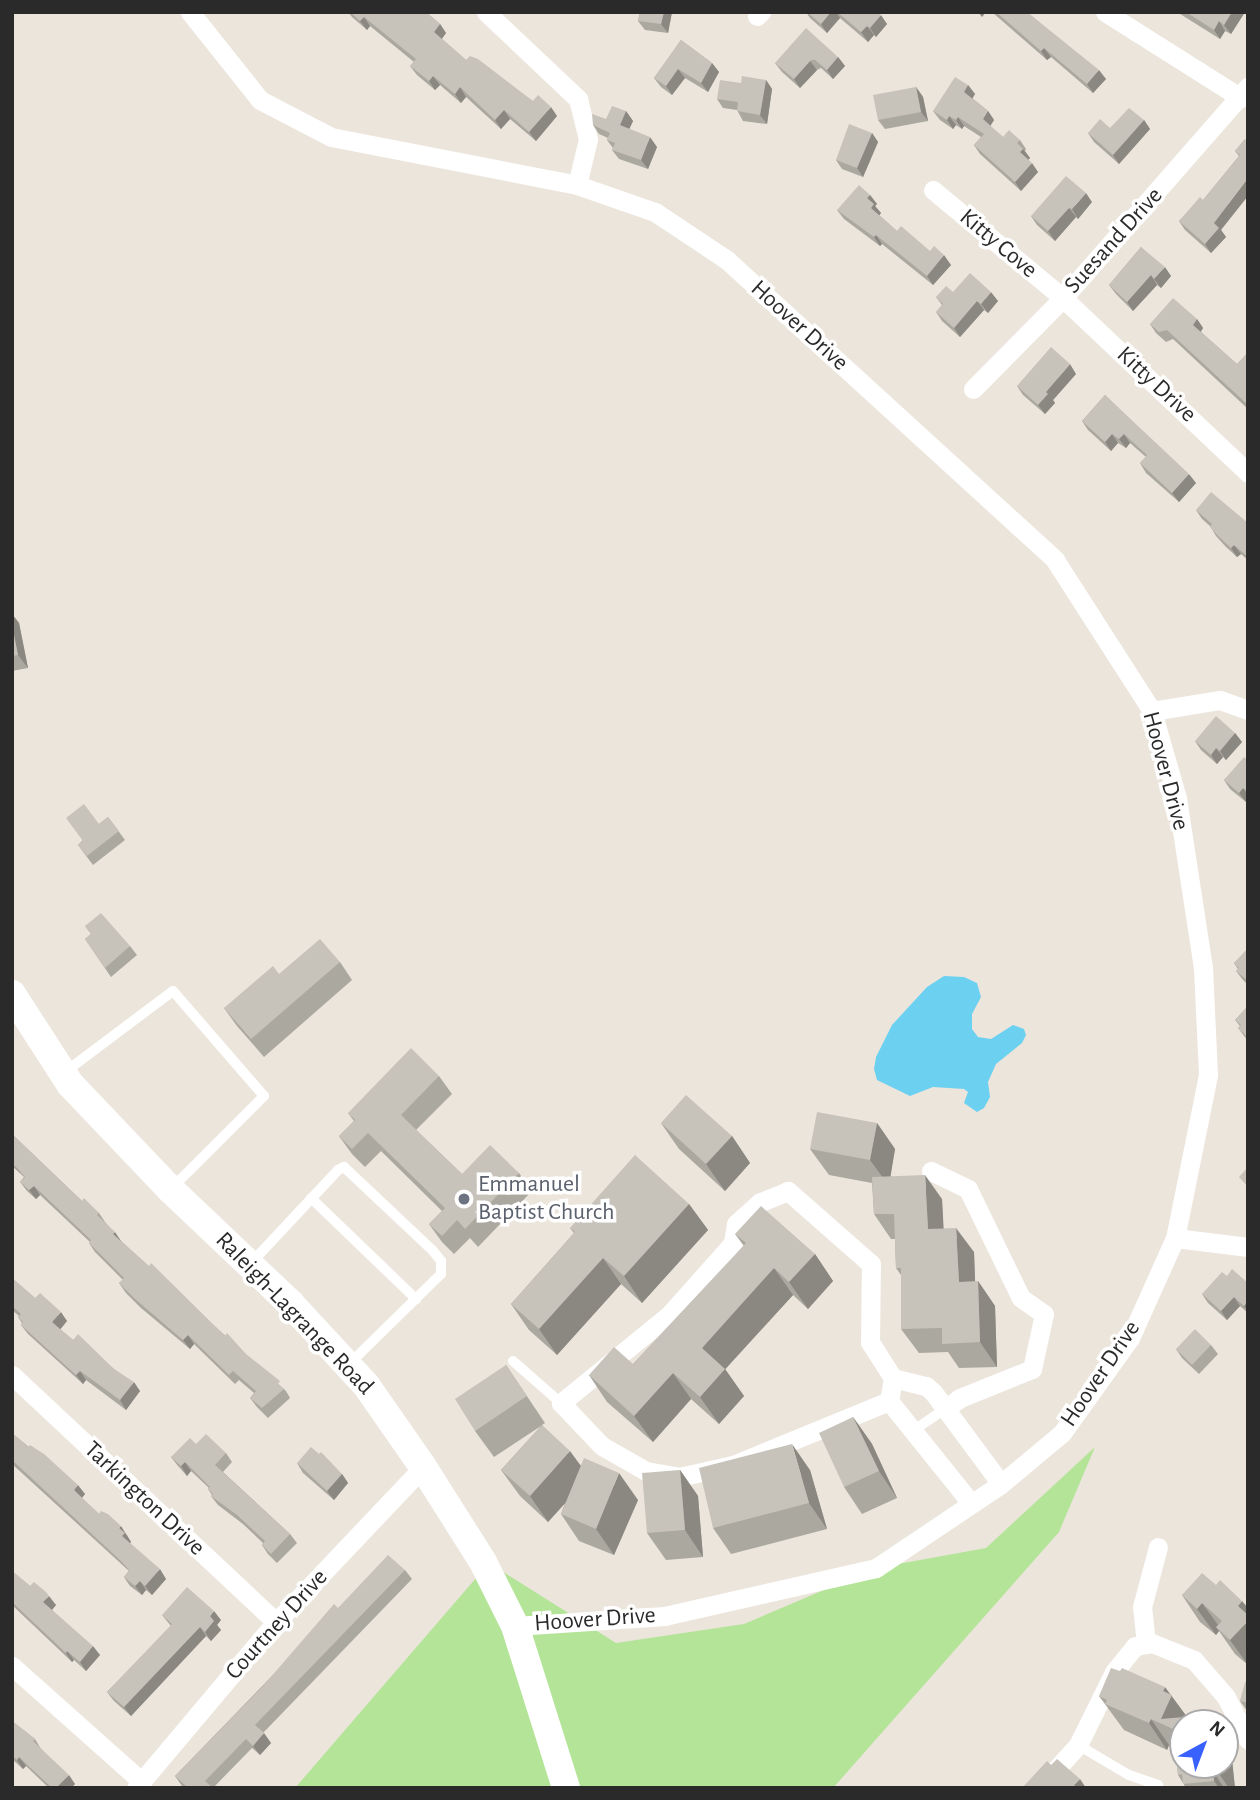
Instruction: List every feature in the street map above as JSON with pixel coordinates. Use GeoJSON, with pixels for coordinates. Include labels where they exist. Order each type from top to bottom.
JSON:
{"type":"FeatureCollection","features":[{"type":"Feature","properties":{"kind":"main road","name":"Raleigh-Lagrange Road"},"geometry":{"type":"LineString","coordinates":[[12,994],[63,1074],[171,1190],[291,1304],[366,1385],[423,1467],[483,1562],[515,1626],[562,1786]]}},
{"type":"Feature","properties":{"kind":"street","name":"Hoover Drive"},"geometry":{"type":"LineString","coordinates":[[190,12],[260,100],[331,137],[577,185],[655,212],[727,260],[1055,560],[1152,711],[1177,798],[1205,995],[1208,1074],[1175,1238],[1130,1338],[1062,1433],[1001,1484],[876,1568],[665,1616],[515,1626]]}},
{"type":"Feature","properties":{"kind":"street"},"geometry":{"type":"LineString","coordinates":[[486,12],[579,99],[587,139],[577,185]]}},
{"type":"Feature","properties":{"kind":"street"},"geometry":{"type":"LineString","coordinates":[[1105,12],[1244,93]]}},
{"type":"Feature","properties":{"kind":"street","name":"Suesand Drive"},"geometry":{"type":"LineString","coordinates":[[973,389],[1063,298],[1244,93]]}},
{"type":"Feature","properties":{"kind":"street","name":"Kitty Cove"},"geometry":{"type":"LineString","coordinates":[[933,190],[1063,298]]}},
{"type":"Feature","properties":{"kind":"street","name":"Kitty Drive"},"geometry":{"type":"LineString","coordinates":[[1063,298],[1248,472]]}},
{"type":"Feature","properties":{"kind":"street"},"geometry":{"type":"LineString","coordinates":[[1152,711],[1220,700],[1248,710]]}},
{"type":"Feature","properties":{"kind":"street"},"geometry":{"type":"LineString","coordinates":[[931,1171],[968,1189],[1021,1298],[1044,1314],[1032,1369],[960,1398],[946,1408]]}},
{"type":"Feature","properties":{"kind":"street"},"geometry":{"type":"LineString","coordinates":[[889,1401],[733,1465],[678,1477],[646,1471],[602,1446],[561,1403],[670,1314],[733,1243],[736,1224],[759,1203],[788,1191],[871,1264],[870,1342],[893,1378],[889,1401],[971,1503]]}},
{"type":"Feature","properties":{"kind":"street"},"geometry":{"type":"LineString","coordinates":[[1175,1238],[1248,1247]]}},
{"type":"Feature","properties":{"kind":"street","name":"Tarkington Drive"},"geometry":{"type":"LineString","coordinates":[[12,1375],[276,1622]]}},
{"type":"Feature","properties":{"kind":"street"},"geometry":{"type":"LineString","coordinates":[[893,1378],[926,1386],[946,1408],[1001,1484]]}},
{"type":"Feature","properties":{"kind":"street","name":"Courtney Drive"},"geometry":{"type":"LineString","coordinates":[[139,1785],[276,1622],[423,1467]]}},
{"type":"Feature","properties":{"kind":"street"},"geometry":{"type":"LineString","coordinates":[[1146,1644],[1142,1607],[1158,1548]]}},
{"type":"Feature","properties":{"kind":"street"},"geometry":{"type":"LineString","coordinates":[[1039,1788],[1079,1745],[1114,1672],[1135,1646],[1166,1646],[1194,1660],[1226,1698],[1248,1740]]}},
{"type":"Feature","properties":{"kind":"street"},"geometry":{"type":"LineString","coordinates":[[12,1666],[139,1785]]}},
{"type":"Feature","properties":{"kind":"lane"},"geometry":{"type":"LineString","coordinates":[[63,1074],[173,991],[264,1096],[171,1190]]}},
{"type":"Feature","properties":{"kind":"lane"},"geometry":{"type":"LineString","coordinates":[[249,1265],[338,1170],[350,1170],[441,1261],[441,1275],[347,1366]]}},
{"type":"Feature","properties":{"kind":"lane"},"geometry":{"type":"LineString","coordinates":[[311,1198],[416,1299]]}},
{"type":"Feature","properties":{"kind":"lane"},"geometry":{"type":"LineString","coordinates":[[513,1361],[561,1403]]}},
{"type":"Feature","properties":{"kind":"lane"},"geometry":{"type":"LineString","coordinates":[[914,1431],[946,1408]]}},
{"type":"Feature","properties":{"kind":"lane"},"geometry":{"type":"LineString","coordinates":[[1079,1745],[1129,1775],[1158,1785]]}},
{"type":"Feature","properties":{"kind":"green space"},"geometry":{"type":"Polygon","coordinates":[[[1095,1447],[1059,1532],[833,1788],[295,1788],[489,1563],[616,1643],[744,1624],[876,1568],[986,1548],[1095,1447]]]}},
{"type":"Feature","properties":{"kind":"water"},"geometry":{"type":"Polygon","coordinates":[[[944,976],[964,977],[977,983],[981,997],[972,1014],[972,1029],[978,1037],[991,1039],[1013,1025],[1024,1029],[1026,1035],[1022,1043],[996,1064],[988,1082],[990,1097],[984,1108],[977,1112],[964,1103],[968,1092],[964,1089],[933,1087],[910,1096],[877,1080],[874,1069],[876,1057],[892,1025],[927,987],[944,976]]]}},
{"type":"Feature","properties":{"kind":"building"},"geometry":{"type":"Polygon","coordinates":[[[350,12],[426,12],[440,24],[434,32],[466,60],[470,56],[478,59],[533,101],[538,95],[551,107],[529,132],[504,110],[495,120],[460,87],[455,94],[433,76],[429,81],[410,66],[416,59],[364,17],[360,21],[350,12]]]}},
{"type":"Feature","properties":{"kind":"building"},"geometry":{"type":"Polygon","coordinates":[[[640,12],[664,12],[661,24],[638,21],[640,12]]]}},
{"type":"Feature","properties":{"kind":"building"},"geometry":{"type":"Polygon","coordinates":[[[807,12],[831,12],[821,24],[807,12]]]}},
{"type":"Feature","properties":{"kind":"building"},"geometry":{"type":"Polygon","coordinates":[[[837,12],[877,12],[881,15],[870,28],[867,26],[861,32],[837,12]]]}},
{"type":"Feature","properties":{"kind":"building"},"geometry":{"type":"Polygon","coordinates":[[[996,12],[1027,12],[1099,70],[1087,84],[1044,48],[1041,51],[996,12]]]}},
{"type":"Feature","properties":{"kind":"building"},"geometry":{"type":"Polygon","coordinates":[[[1186,12],[1232,12],[1224,25],[1219,21],[1214,30],[1186,12]]]}},
{"type":"Feature","properties":{"kind":"building"},"geometry":{"type":"Polygon","coordinates":[[[806,28],[838,57],[827,70],[814,59],[810,61],[794,79],[775,63],[806,28]]]}},
{"type":"Feature","properties":{"kind":"building"},"geometry":{"type":"Polygon","coordinates":[[[681,40],[712,63],[701,83],[678,69],[666,86],[654,78],[681,40]]]}},
{"type":"Feature","properties":{"kind":"building"},"geometry":{"type":"Polygon","coordinates":[[[742,76],[766,80],[760,115],[737,111],[738,102],[717,99],[720,80],[741,83],[742,76]]]}},
{"type":"Feature","properties":{"kind":"building"},"geometry":{"type":"Polygon","coordinates":[[[955,77],[968,85],[964,92],[988,111],[983,119],[1003,137],[1009,130],[1020,140],[1017,143],[1023,149],[1020,152],[1032,163],[1015,182],[974,145],[984,134],[958,117],[956,120],[949,116],[947,120],[933,111],[955,77]]]}},
{"type":"Feature","properties":{"kind":"building"},"geometry":{"type":"Polygon","coordinates":[[[916,87],[921,112],[878,120],[873,95],[916,87]]]}},
{"type":"Feature","properties":{"kind":"building"},"geometry":{"type":"Polygon","coordinates":[[[612,106],[626,111],[620,125],[650,137],[641,160],[612,150],[615,143],[607,140],[610,133],[593,125],[592,114],[606,119],[612,106]]]}},
{"type":"Feature","properties":{"kind":"building"},"geometry":{"type":"Polygon","coordinates":[[[1129,108],[1144,120],[1113,155],[1088,133],[1100,119],[1110,128],[1129,108]]]}},
{"type":"Feature","properties":{"kind":"building"},"geometry":{"type":"Polygon","coordinates":[[[849,124],[872,133],[857,168],[836,160],[849,124]]]}},
{"type":"Feature","properties":{"kind":"building"},"geometry":{"type":"Polygon","coordinates":[[[1245,139],[1248,142],[1248,178],[1214,223],[1219,228],[1205,244],[1179,221],[1200,197],[1203,200],[1240,155],[1235,151],[1245,139]]]}},
{"type":"Feature","properties":{"kind":"building"},"geometry":{"type":"Polygon","coordinates":[[[1066,176],[1086,193],[1048,231],[1031,216],[1066,176]]]}},
{"type":"Feature","properties":{"kind":"building"},"geometry":{"type":"Polygon","coordinates":[[[859,185],[870,195],[867,198],[874,204],[871,208],[897,231],[901,226],[930,251],[934,246],[944,255],[927,276],[876,235],[874,237],[837,210],[859,185]]]}},
{"type":"Feature","properties":{"kind":"building"},"geometry":{"type":"Polygon","coordinates":[[[1141,247],[1165,267],[1154,279],[1151,275],[1127,302],[1109,285],[1141,247]]]}},
{"type":"Feature","properties":{"kind":"building"},"geometry":{"type":"Polygon","coordinates":[[[970,273],[991,292],[981,304],[977,301],[954,328],[936,312],[943,304],[936,297],[946,286],[953,292],[970,273]]]}},
{"type":"Feature","properties":{"kind":"building"},"geometry":{"type":"Polygon","coordinates":[[[1173,298],[1197,319],[1193,325],[1237,364],[1248,353],[1247,404],[1167,330],[1159,332],[1150,324],[1173,298]]]}},
{"type":"Feature","properties":{"kind":"building"},"geometry":{"type":"Polygon","coordinates":[[[1051,347],[1070,364],[1038,405],[1017,386],[1051,347]]]}},
{"type":"Feature","properties":{"kind":"building"},"geometry":{"type":"Polygon","coordinates":[[[1105,395],[1189,474],[1172,493],[1140,463],[1147,455],[1124,434],[1119,439],[1112,434],[1105,442],[1082,421],[1105,395]]]}},
{"type":"Feature","properties":{"kind":"building"},"geometry":{"type":"Polygon","coordinates":[[[1211,492],[1248,523],[1248,557],[1234,545],[1231,548],[1210,527],[1212,524],[1196,510],[1211,492]]]}},
{"type":"Feature","properties":{"kind":"building"},"geometry":{"type":"Polygon","coordinates":[[[12,625],[18,655],[12,656],[12,625]]]}},
{"type":"Feature","properties":{"kind":"building"},"geometry":{"type":"Polygon","coordinates":[[[1216,716],[1235,733],[1220,751],[1216,748],[1211,755],[1195,741],[1216,716]]]}},
{"type":"Feature","properties":{"kind":"building"},"geometry":{"type":"Polygon","coordinates":[[[1244,757],[1248,760],[1248,790],[1243,788],[1239,793],[1224,780],[1244,757]]]}},
{"type":"Feature","properties":{"kind":"building"},"geometry":{"type":"Polygon","coordinates":[[[84,804],[99,824],[108,817],[119,831],[87,856],[78,845],[83,841],[66,818],[84,804]]]}},
{"type":"Feature","properties":{"kind":"building"},"geometry":{"type":"Polygon","coordinates":[[[101,913],[130,946],[105,968],[85,939],[91,934],[85,926],[101,913]]]}},
{"type":"Feature","properties":{"kind":"building"},"geometry":{"type":"Polygon","coordinates":[[[320,939],[340,962],[251,1039],[224,1008],[273,966],[279,974],[320,939]]]}},
{"type":"Feature","properties":{"kind":"building"},"geometry":{"type":"Polygon","coordinates":[[[1247,949],[1248,981],[1236,971],[1239,968],[1234,963],[1247,949]]]}},
{"type":"Feature","properties":{"kind":"building"},"geometry":{"type":"Polygon","coordinates":[[[1248,1006],[1248,1038],[1238,1028],[1241,1025],[1235,1020],[1248,1006]]]}},
{"type":"Feature","properties":{"kind":"building"},"geometry":{"type":"Polygon","coordinates":[[[411,1048],[439,1076],[401,1115],[462,1174],[490,1145],[519,1173],[465,1229],[457,1220],[442,1236],[429,1224],[445,1208],[368,1133],[352,1149],[339,1136],[355,1120],[348,1113],[411,1048]]]}},
{"type":"Feature","properties":{"kind":"building"},"geometry":{"type":"Polygon","coordinates":[[[686,1095],[732,1136],[706,1164],[661,1123],[686,1095]]]}},
{"type":"Feature","properties":{"kind":"building"},"geometry":{"type":"Polygon","coordinates":[[[817,1112],[877,1123],[870,1160],[810,1149],[817,1112]]]}},
{"type":"Feature","properties":{"kind":"building"},"geometry":{"type":"Polygon","coordinates":[[[12,1134],[82,1201],[84,1198],[115,1232],[113,1234],[149,1266],[151,1263],[225,1336],[227,1333],[246,1354],[280,1381],[278,1384],[284,1389],[262,1408],[250,1398],[256,1391],[233,1371],[229,1375],[188,1335],[183,1340],[135,1299],[119,1283],[124,1278],[89,1243],[91,1240],[34,1186],[29,1190],[20,1182],[25,1177],[12,1163],[12,1134]]]}},
{"type":"Feature","properties":{"kind":"building"},"geometry":{"type":"Polygon","coordinates":[[[635,1155],[689,1204],[624,1276],[603,1258],[539,1329],[511,1304],[575,1232],[570,1228],[635,1155]]]}},
{"type":"Feature","properties":{"kind":"building"},"geometry":{"type":"Polygon","coordinates":[[[1248,1167],[1248,1187],[1239,1177],[1248,1167]]]}},
{"type":"Feature","properties":{"kind":"building"},"geometry":{"type":"Polygon","coordinates":[[[925,1175],[928,1229],[956,1228],[959,1282],[978,1281],[980,1342],[942,1344],[942,1328],[901,1329],[901,1268],[896,1268],[894,1214],[874,1214],[872,1177],[925,1175]]]}},
{"type":"Feature","properties":{"kind":"building"},"geometry":{"type":"Polygon","coordinates":[[[761,1206],[815,1254],[789,1282],[774,1268],[702,1348],[725,1369],[700,1397],[673,1373],[634,1416],[589,1375],[614,1347],[633,1364],[746,1243],[735,1234],[761,1206]]]}},
{"type":"Feature","properties":{"kind":"building"},"geometry":{"type":"Polygon","coordinates":[[[1232,1269],[1248,1283],[1248,1301],[1244,1306],[1234,1297],[1221,1311],[1202,1294],[1222,1272],[1227,1276],[1232,1269]]]}},
{"type":"Feature","properties":{"kind":"building"},"geometry":{"type":"Polygon","coordinates":[[[12,1278],[35,1298],[40,1293],[61,1312],[52,1322],[73,1340],[78,1334],[114,1369],[134,1382],[120,1400],[80,1371],[76,1375],[21,1325],[23,1322],[18,1317],[21,1314],[12,1306],[12,1278]]]}},
{"type":"Feature","properties":{"kind":"building"},"geometry":{"type":"Polygon","coordinates":[[[1195,1329],[1211,1345],[1192,1365],[1176,1349],[1195,1329]]]}},
{"type":"Feature","properties":{"kind":"building"},"geometry":{"type":"Polygon","coordinates":[[[506,1365],[527,1396],[475,1431],[455,1399],[506,1365]]]}},
{"type":"Feature","properties":{"kind":"building"},"geometry":{"type":"Polygon","coordinates":[[[853,1417],[879,1471],[844,1487],[819,1433],[853,1417]]]}},
{"type":"Feature","properties":{"kind":"building"},"geometry":{"type":"Polygon","coordinates":[[[542,1425],[570,1451],[530,1496],[501,1470],[542,1425]]]}},
{"type":"Feature","properties":{"kind":"building"},"geometry":{"type":"Polygon","coordinates":[[[12,1433],[28,1447],[30,1445],[44,1454],[78,1485],[74,1490],[99,1514],[101,1511],[108,1514],[121,1526],[119,1528],[125,1533],[122,1536],[160,1569],[145,1586],[140,1581],[135,1586],[124,1577],[129,1570],[122,1562],[12,1460],[12,1433]]]}},
{"type":"Feature","properties":{"kind":"building"},"geometry":{"type":"Polygon","coordinates":[[[206,1434],[226,1453],[215,1465],[290,1534],[271,1554],[262,1545],[265,1541],[211,1496],[213,1494],[208,1489],[210,1487],[185,1462],[181,1466],[171,1457],[190,1438],[196,1444],[206,1434]]]}},
{"type":"Feature","properties":{"kind":"building"},"geometry":{"type":"Polygon","coordinates":[[[792,1444],[809,1503],[713,1528],[699,1468],[792,1444]]]}},
{"type":"Feature","properties":{"kind":"building"},"geometry":{"type":"Polygon","coordinates":[[[311,1447],[319,1454],[321,1452],[342,1474],[327,1491],[297,1463],[311,1447]]]}},
{"type":"Feature","properties":{"kind":"building"},"geometry":{"type":"Polygon","coordinates":[[[584,1458],[619,1473],[596,1529],[561,1514],[584,1458]]]}},
{"type":"Feature","properties":{"kind":"building"},"geometry":{"type":"Polygon","coordinates":[[[680,1470],[685,1530],[647,1533],[642,1473],[680,1470]]]}},
{"type":"Feature","properties":{"kind":"building"},"geometry":{"type":"Polygon","coordinates":[[[388,1555],[405,1570],[255,1725],[264,1733],[253,1746],[246,1739],[205,1781],[213,1788],[188,1788],[175,1776],[263,1686],[334,1604],[338,1608],[388,1555]]]}},
{"type":"Feature","properties":{"kind":"building"},"geometry":{"type":"Polygon","coordinates":[[[12,1571],[30,1586],[34,1582],[46,1592],[49,1596],[43,1602],[93,1646],[80,1662],[67,1651],[66,1653],[12,1602],[12,1571]]]}},
{"type":"Feature","properties":{"kind":"building"},"geometry":{"type":"Polygon","coordinates":[[[1202,1573],[1216,1585],[1220,1580],[1242,1601],[1238,1606],[1248,1615],[1248,1621],[1230,1640],[1216,1627],[1222,1621],[1202,1603],[1197,1609],[1182,1595],[1202,1573]]]}},
{"type":"Feature","properties":{"kind":"building"},"geometry":{"type":"Polygon","coordinates":[[[187,1587],[214,1611],[210,1616],[214,1621],[205,1632],[200,1627],[124,1707],[107,1692],[172,1624],[162,1615],[187,1587]]]}},
{"type":"Feature","properties":{"kind":"building"},"geometry":{"type":"Polygon","coordinates":[[[1111,1668],[1120,1671],[1122,1668],[1165,1687],[1163,1691],[1172,1695],[1161,1719],[1169,1718],[1169,1727],[1151,1719],[1149,1723],[1105,1704],[1107,1700],[1099,1696],[1111,1668]]]}},
{"type":"Feature","properties":{"kind":"building"},"geometry":{"type":"Polygon","coordinates":[[[1245,1682],[1248,1683],[1248,1703],[1240,1701],[1245,1682]]]}},
{"type":"Feature","properties":{"kind":"building"},"geometry":{"type":"Polygon","coordinates":[[[12,1721],[35,1739],[33,1741],[69,1775],[56,1788],[52,1788],[19,1757],[17,1760],[12,1756],[12,1721]]]}},
{"type":"Feature","properties":{"kind":"building"},"geometry":{"type":"Polygon","coordinates":[[[1057,1759],[1080,1779],[1074,1785],[1076,1788],[1022,1788],[1047,1761],[1051,1765],[1057,1759]]]}},
{"type":"Feature","properties":{"kind":"building"},"geometry":{"type":"Polygon","coordinates":[[[1182,1779],[1214,1779],[1214,1781],[1183,1784],[1182,1779]]]}},
{"type":"Feature","properties":{"kind":"place","name":"Emmanuel Baptist Church"},"geometry":{"type":"Point","coordinates":[464,1199]}}]}
